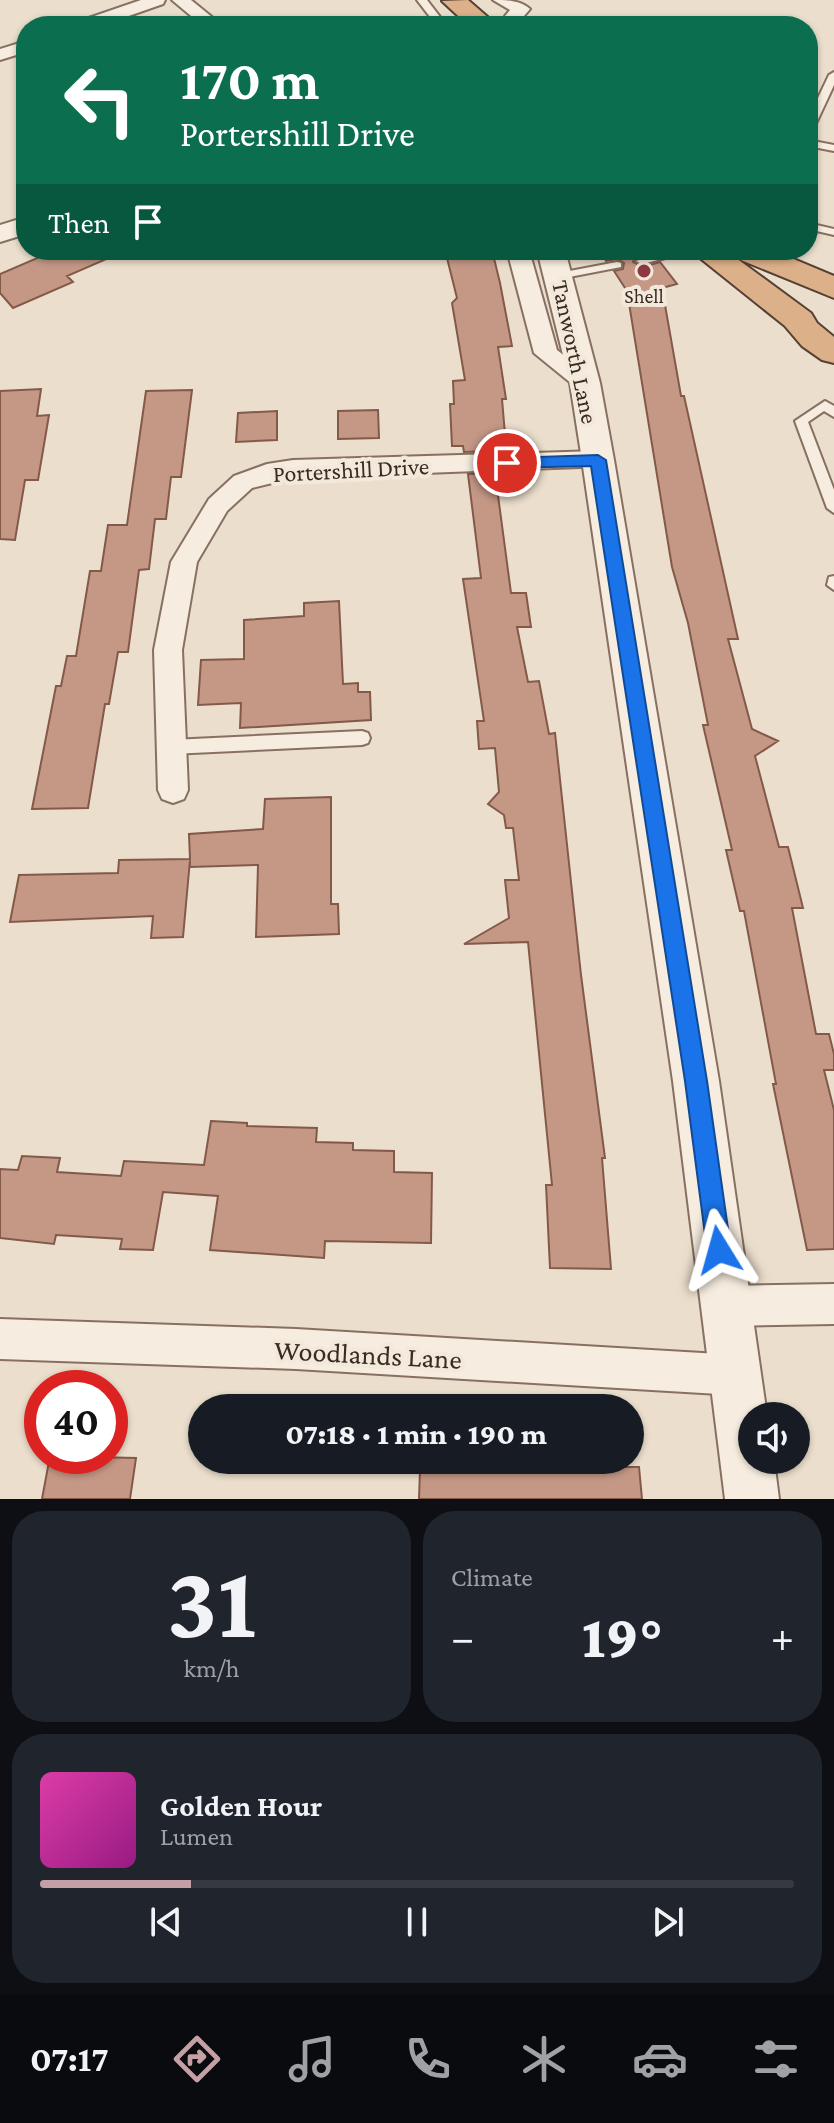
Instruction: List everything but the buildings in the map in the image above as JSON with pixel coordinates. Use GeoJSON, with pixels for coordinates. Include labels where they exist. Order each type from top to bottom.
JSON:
{"type":"FeatureCollection","features":[{"type":"Feature","properties":{"kind":"highway"},"geometry":{"type":"LineString","coordinates":[[454,0],[473,16]]}},
{"type":"Feature","properties":{"kind":"highway"},"geometry":{"type":"LineString","coordinates":[[719,260],[799,320],[802,328],[814,339],[834,352]]}},
{"type":"Feature","properties":{"kind":"highway"},"geometry":{"type":"LineString","coordinates":[[767,260],[834,291]]}},
{"type":"Feature","properties":{"kind":"highway"},"geometry":{"type":"LineString","coordinates":[[799,320],[810,304],[834,291]]}},
{"type":"Feature","properties":{"kind":"street"},"geometry":{"type":"LineString","coordinates":[[111,16],[157,0]]}},
{"type":"Feature","properties":{"kind":"street"},"geometry":{"type":"LineString","coordinates":[[180,0],[201,16]]}},
{"type":"Feature","properties":{"kind":"street"},"geometry":{"type":"LineString","coordinates":[[501,0],[521,16]]}},
{"type":"Feature","properties":{"kind":"street"},"geometry":{"type":"LineString","coordinates":[[523,16],[538,3]]}},
{"type":"Feature","properties":{"kind":"street"},"geometry":{"type":"LineString","coordinates":[[521,260],[546,353],[585,383]]}},
{"type":"Feature","properties":{"kind":"street","name":"Tanworth Lane"},"geometry":{"type":"LineString","coordinates":[[555,263],[585,383],[598,460],[696,1081],[752,1499]]}},
{"type":"Feature","properties":{"kind":"street","name":"Portershill Drive"},"geometry":{"type":"LineString","coordinates":[[173,790],[168,650],[184,562],[218,505],[243,482],[267,473],[293,469],[598,460]]}},
{"type":"Feature","properties":{"kind":"street"},"geometry":{"type":"LineString","coordinates":[[726,1306],[834,1304]]}},
{"type":"Feature","properties":{"kind":"street","name":"Woodlands Lane"},"geometry":{"type":"LineString","coordinates":[[0,1339],[296,1349],[736,1375]]}},
{"type":"Feature","properties":{"kind":"lane"},"geometry":{"type":"LineString","coordinates":[[422,0],[434,16]]}},
{"type":"Feature","properties":{"kind":"lane"},"geometry":{"type":"LineString","coordinates":[[818,108],[834,75]]}},
{"type":"Feature","properties":{"kind":"lane"},"geometry":{"type":"LineString","coordinates":[[642,261],[646,260]]}},
{"type":"Feature","properties":{"kind":"lane"},"geometry":{"type":"LineString","coordinates":[[555,263],[617,265]]}},
{"type":"Feature","properties":{"kind":"lane"},"geometry":{"type":"LineString","coordinates":[[834,413],[825,405],[801,421],[834,508]]}},
{"type":"Feature","properties":{"kind":"lane"},"geometry":{"type":"LineString","coordinates":[[171,747],[362,738]]}},
{"type":"Feature","properties":{"kind":"place","name":"Shell"},"geometry":{"type":"Point","coordinates":[644,271]}},
{"type":"Feature","properties":{"kind":"route"},"geometry":{"type":"LineString","coordinates":[[507,463],[598,460],[696,1081],[719,1250]]}}]}
